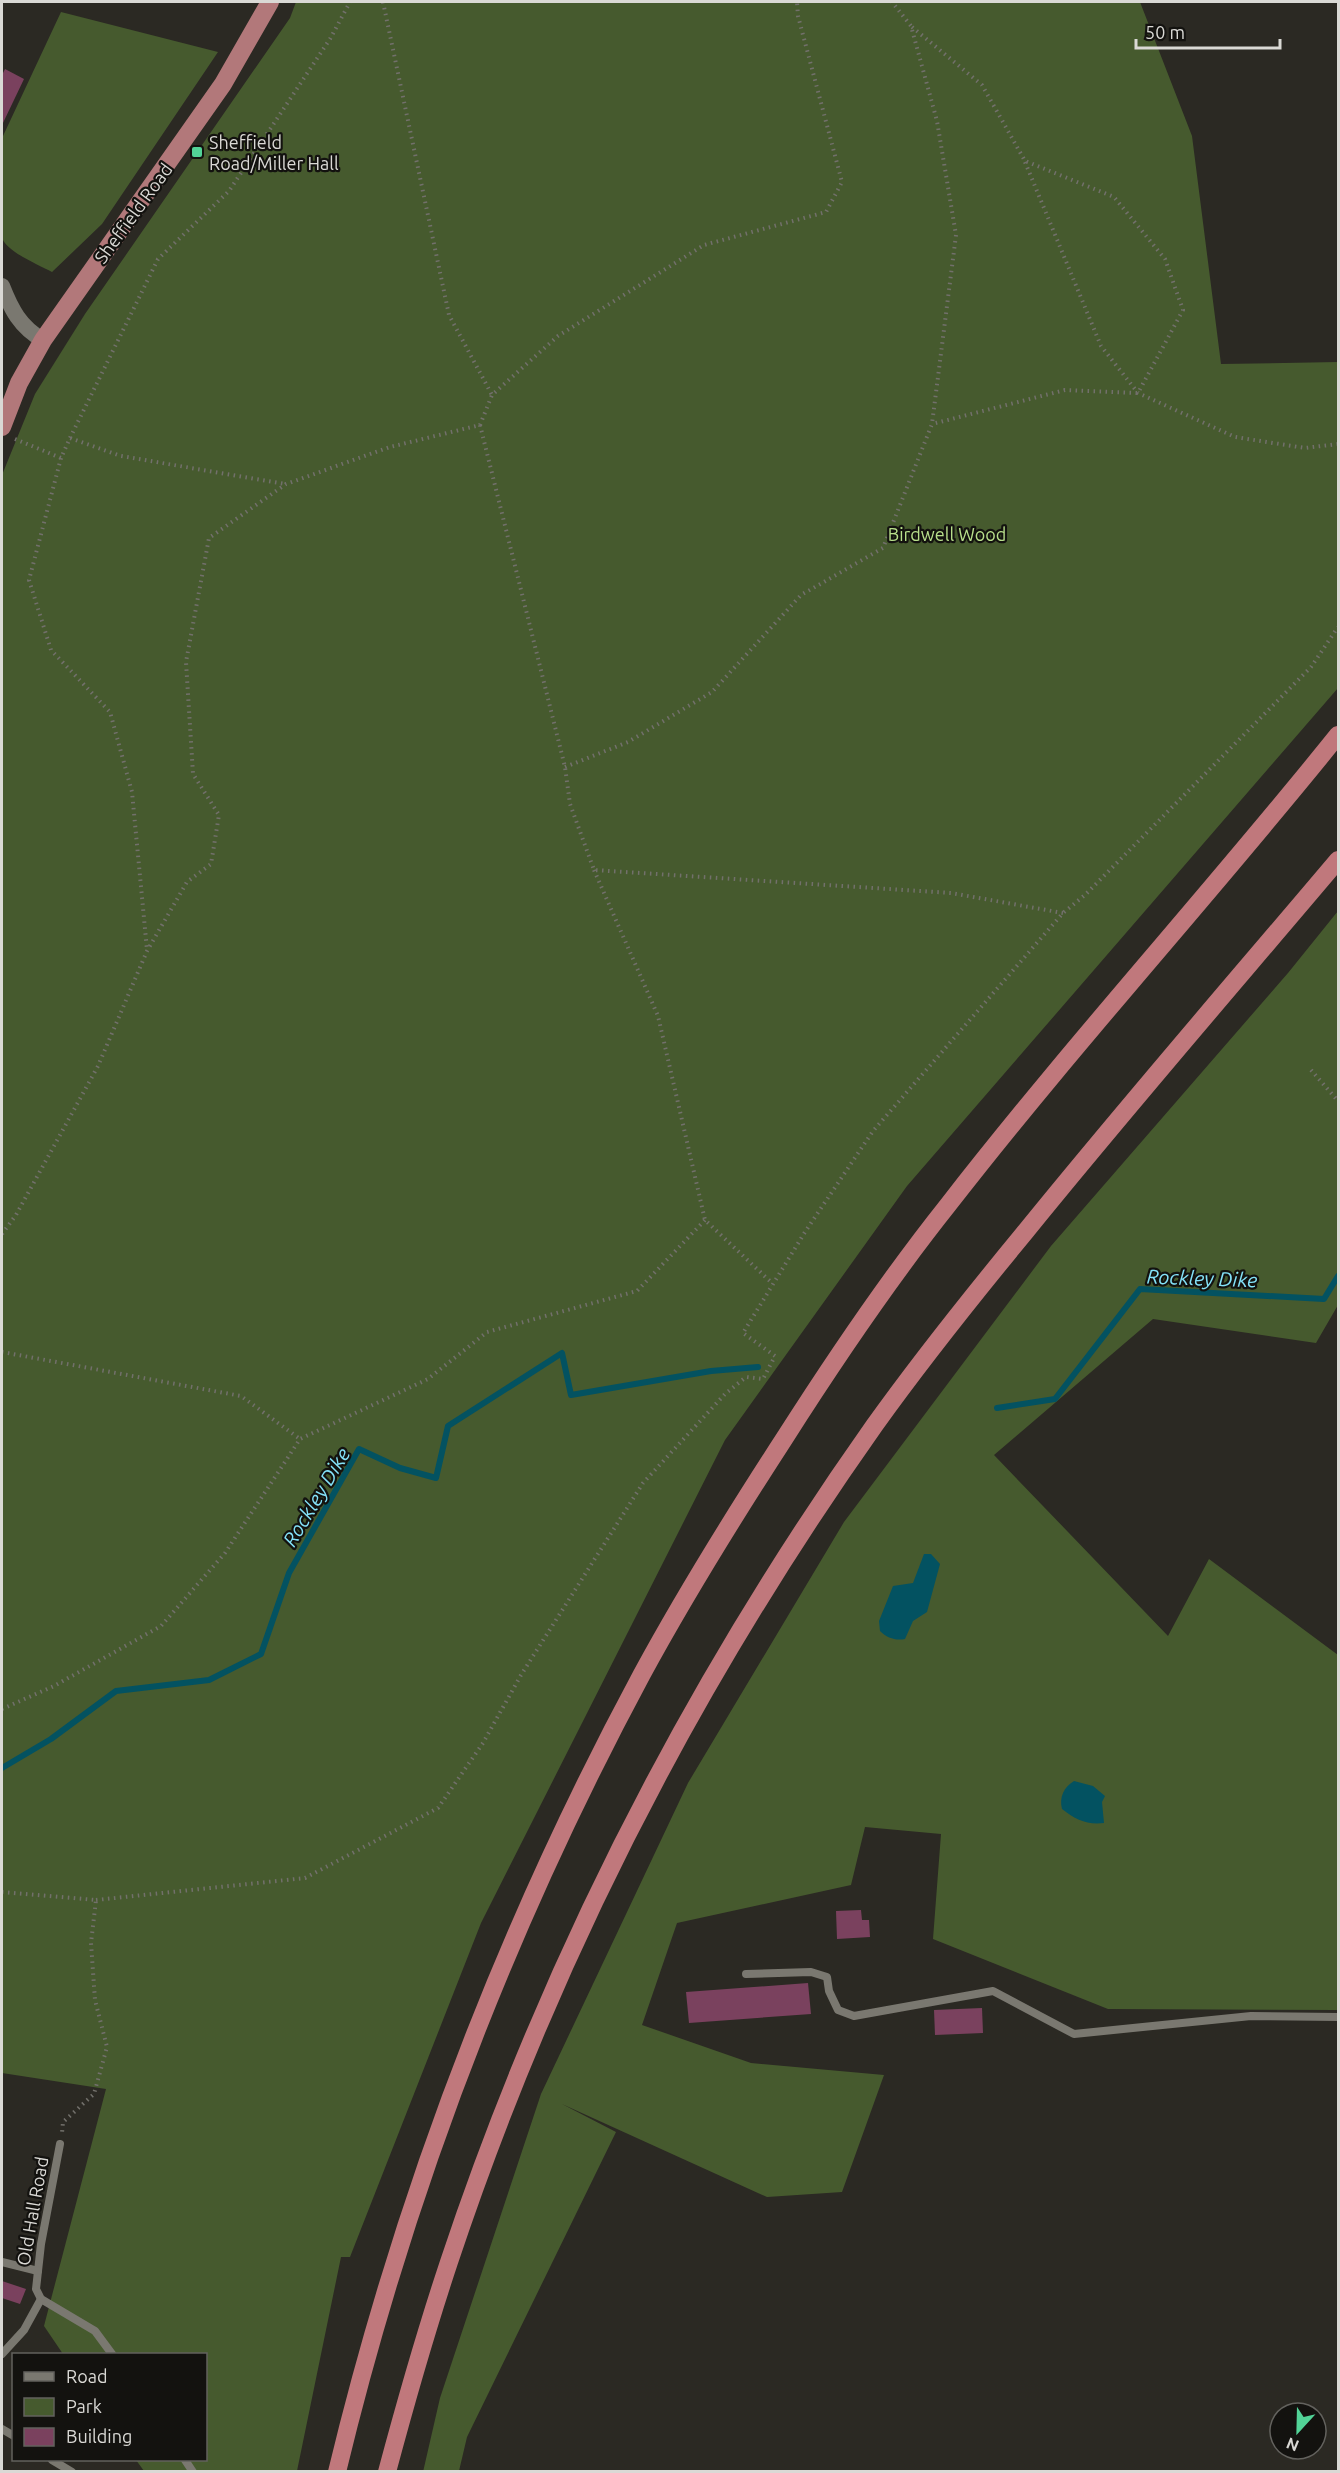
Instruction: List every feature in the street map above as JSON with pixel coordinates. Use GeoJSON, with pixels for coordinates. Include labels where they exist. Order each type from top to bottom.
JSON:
{"type":"FeatureCollection","features":[{"type":"Feature","properties":{"kind":"highway","name":"Sheffield Road"},"geometry":{"type":"LineString","coordinates":[[5,432],[19,382],[43,340],[223,84],[270,2]]}},
{"type":"Feature","properties":{"kind":"highway"},"geometry":{"type":"LineString","coordinates":[[337,2472],[399,2248],[469,2049],[517,1934],[572,1814],[642,1675],[708,1558],[816,1390],[946,1207],[1097,1022],[1338,735]]}},
{"type":"Feature","properties":{"kind":"highway"},"geometry":{"type":"LineString","coordinates":[[387,2472],[449,2261],[526,2055],[632,1824],[713,1677],[806,1527],[862,1443],[959,1313],[1140,1092],[1338,860]]}},
{"type":"Feature","properties":{"kind":"street"},"geometry":{"type":"LineString","coordinates":[[2,286],[15,316],[34,335],[43,340]]}},
{"type":"Feature","properties":{"kind":"lane"},"geometry":{"type":"LineString","coordinates":[[746,1974],[811,1972],[827,1977],[829,1991],[838,2010],[854,2016],[993,1991],[1074,2034],[1251,2016],[1338,2017]]}},
{"type":"Feature","properties":{"kind":"lane","name":"Old Hall Road"},"geometry":{"type":"LineString","coordinates":[[41,2299],[36,2289],[41,2244],[60,2144]]}},
{"type":"Feature","properties":{"kind":"lane"},"geometry":{"type":"LineString","coordinates":[[2,2262],[38,2271]]}},
{"type":"Feature","properties":{"kind":"lane"},"geometry":{"type":"LineString","coordinates":[[2,2354],[24,2330],[41,2299],[95,2331],[111,2353]]}},
{"type":"Feature","properties":{"kind":"lane"},"geometry":{"type":"LineString","coordinates":[[54,2461],[72,2472]]}},
{"type":"Feature","properties":{"kind":"path"},"geometry":{"type":"LineString","coordinates":[[147,951],[132,792],[110,712],[51,650],[29,580],[61,458],[158,259],[229,191],[330,39],[350,2]]}},
{"type":"Feature","properties":{"kind":"path"},"geometry":{"type":"LineString","coordinates":[[383,2],[449,315],[492,395]]}},
{"type":"Feature","properties":{"kind":"path"},"geometry":{"type":"LineString","coordinates":[[773,1284],[705,1220],[658,1016],[594,870],[570,804],[565,767],[480,425],[492,395],[558,336],[704,245],[826,212],[842,182],[798,16],[797,2]]}},
{"type":"Feature","properties":{"kind":"path"},"geometry":{"type":"LineString","coordinates":[[892,2],[911,26],[982,85],[1025,161],[1101,346],[1137,393]]}},
{"type":"Feature","properties":{"kind":"path"},"geometry":{"type":"LineString","coordinates":[[565,767],[627,742],[712,692],[801,595],[883,548],[932,424],[956,235],[937,121],[911,26]]}},
{"type":"Feature","properties":{"kind":"path"},"geometry":{"type":"LineString","coordinates":[[1025,161],[1114,197],[1165,260],[1183,310],[1137,393]]}},
{"type":"Feature","properties":{"kind":"path"},"geometry":{"type":"LineString","coordinates":[[932,424],[1065,390],[1137,393],[1235,437],[1305,448],[1338,444]]}},
{"type":"Feature","properties":{"kind":"path"},"geometry":{"type":"LineString","coordinates":[[2,1234],[16,1215],[98,1066],[147,951],[187,882],[211,864],[219,815],[193,774],[186,662],[208,538],[286,484],[390,447],[480,425]]}},
{"type":"Feature","properties":{"kind":"path"},"geometry":{"type":"LineString","coordinates":[[5,432],[61,458]]}},
{"type":"Feature","properties":{"kind":"path"},"geometry":{"type":"LineString","coordinates":[[70,438],[121,456],[286,484]]}},
{"type":"Feature","properties":{"kind":"path"},"geometry":{"type":"LineString","coordinates":[[2,1892],[96,1900],[305,1878],[438,1808],[483,1743],[521,1675],[643,1483],[725,1394],[746,1377],[763,1379],[775,1356],[743,1333],[873,1131],[1064,913],[1085,895],[1311,667],[1338,627]]}},
{"type":"Feature","properties":{"kind":"path"},"geometry":{"type":"LineString","coordinates":[[594,870],[951,893],[1064,913]]}},
{"type":"Feature","properties":{"kind":"path"},"geometry":{"type":"LineString","coordinates":[[1311,1070],[1338,1101]]}},
{"type":"Feature","properties":{"kind":"path"},"geometry":{"type":"LineString","coordinates":[[2,1709],[54,1686],[161,1626],[225,1553],[300,1439],[428,1379],[487,1332],[637,1291],[705,1220]]}},
{"type":"Feature","properties":{"kind":"path"},"geometry":{"type":"LineString","coordinates":[[2,1352],[241,1396],[300,1439]]}},
{"type":"Feature","properties":{"kind":"path"},"geometry":{"type":"LineString","coordinates":[[60,2144],[63,2122],[94,2094],[107,2047],[95,2000],[91,1943],[96,1900]]}},
{"type":"Feature","properties":{"kind":"green space","name":"Birdwell Wood"},"geometry":{"type":"Polygon","coordinates":[[[296,2],[1140,2],[1192,136],[1221,364],[1338,362],[1338,688],[907,1186],[725,1440],[481,1923],[350,2257],[341,2257],[297,2471],[144,2471],[137,2461],[207,2461],[207,2353],[62,2353],[44,2326],[106,2089],[2,2073],[2,475],[35,394],[85,314],[290,18],[296,2]]]}},
{"type":"Feature","properties":{"kind":"green space"},"geometry":{"type":"Polygon","coordinates":[[[61,12],[218,52],[102,224],[52,272],[17,253],[2,238],[2,144],[3,136],[61,12]]]}},
{"type":"Feature","properties":{"kind":"green space"},"geometry":{"type":"Polygon","coordinates":[[[1338,911],[1338,1305],[1316,1343],[1153,1319],[994,1455],[1168,1636],[1209,1559],[1338,1655],[1338,2010],[1108,2009],[933,1939],[941,1834],[865,1827],[851,1885],[677,1923],[642,2025],[751,2063],[884,2075],[842,2192],[767,2197],[562,2104],[616,2132],[467,2437],[459,2471],[423,2472],[440,2398],[541,2094],[688,1783],[844,1522],[1051,1246],[1288,973],[1338,911]]]}},
{"type":"Feature","properties":{"kind":"water"},"geometry":{"type":"Polygon","coordinates":[[[924,1554],[931,1554],[940,1564],[927,1612],[913,1621],[905,1639],[898,1640],[889,1637],[880,1631],[879,1621],[893,1586],[913,1583],[924,1554]]]}},
{"type":"Feature","properties":{"kind":"water"},"geometry":{"type":"Polygon","coordinates":[[[1074,1781],[1093,1786],[1105,1796],[1102,1802],[1104,1823],[1082,1821],[1062,1809],[1063,1793],[1074,1781]]]}},
{"type":"Feature","properties":{"kind":"building"},"geometry":{"type":"Polygon","coordinates":[[[5,69],[24,79],[2,125],[2,75],[5,69]]]}},
{"type":"Feature","properties":{"kind":"building"},"geometry":{"type":"Polygon","coordinates":[[[861,1910],[862,1920],[869,1920],[870,1937],[837,1939],[836,1911],[861,1910]]]}},
{"type":"Feature","properties":{"kind":"building"},"geometry":{"type":"Polygon","coordinates":[[[808,1983],[811,2014],[689,2023],[686,1992],[808,1983]]]}},
{"type":"Feature","properties":{"kind":"building"},"geometry":{"type":"Polygon","coordinates":[[[982,2008],[983,2033],[935,2035],[934,2010],[982,2008]]]}},
{"type":"Feature","properties":{"kind":"building"},"geometry":{"type":"Polygon","coordinates":[[[2,2281],[26,2289],[20,2304],[2,2298],[2,2281]]]}},
{"type":"Feature","properties":{"kind":"waterway","name":"Rockley Dike"},"geometry":{"type":"LineString","coordinates":[[997,1408],[1055,1399],[1140,1289],[1324,1299],[1338,1276]]}},
{"type":"Feature","properties":{"kind":"waterway","name":"Rockley Dike"},"geometry":{"type":"LineString","coordinates":[[2,1768],[51,1739],[116,1691],[209,1680],[261,1654],[289,1573],[359,1449],[400,1468],[436,1478],[448,1426],[562,1353],[571,1395],[711,1371],[758,1367]]}},
{"type":"Feature","properties":{"kind":"place","name":"Sheffield Road/Miller Hall"},"geometry":{"type":"Point","coordinates":[197,152]}}]}
